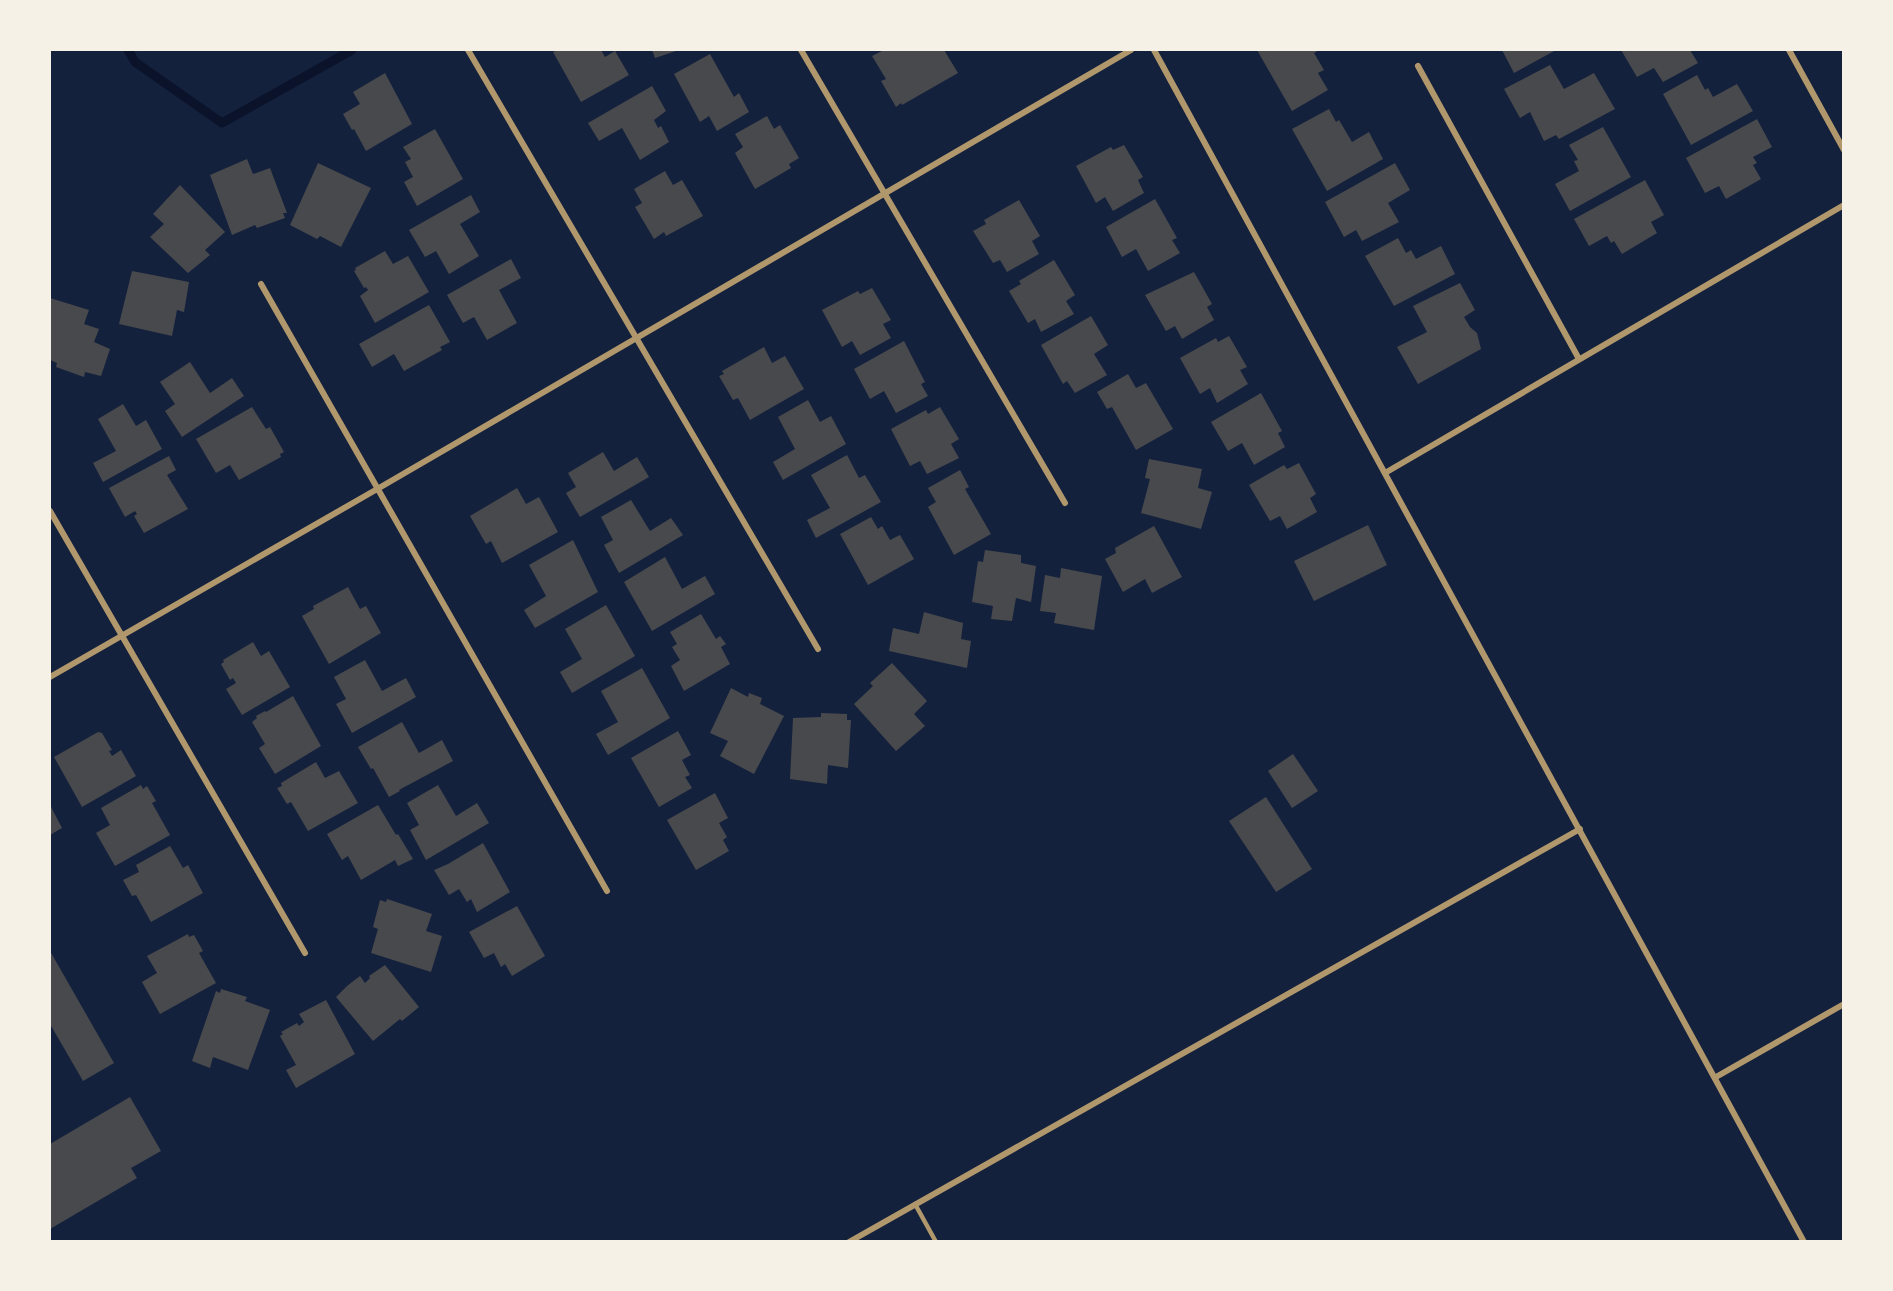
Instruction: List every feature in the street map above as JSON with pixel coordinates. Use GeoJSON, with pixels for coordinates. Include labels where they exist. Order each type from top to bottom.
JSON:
{"type":"FeatureCollection","features":[{"type":"Feature","properties":{"kind":"street"},"geometry":{"type":"LineString","coordinates":[[468,50],[818,649]]}},
{"type":"Feature","properties":{"kind":"street"},"geometry":{"type":"LineString","coordinates":[[801,50],[1065,503]]}},
{"type":"Feature","properties":{"kind":"street"},"geometry":{"type":"LineString","coordinates":[[50,677],[1131,50]]}},
{"type":"Feature","properties":{"kind":"street"},"geometry":{"type":"LineString","coordinates":[[1155,50],[1804,1242]]}},
{"type":"Feature","properties":{"kind":"street"},"geometry":{"type":"LineString","coordinates":[[1789,50],[1844,150]]}},
{"type":"Feature","properties":{"kind":"street"},"geometry":{"type":"LineString","coordinates":[[1418,66],[1579,359]]}},
{"type":"Feature","properties":{"kind":"street"},"geometry":{"type":"LineString","coordinates":[[1385,473],[1844,205]]}},
{"type":"Feature","properties":{"kind":"street"},"geometry":{"type":"LineString","coordinates":[[261,284],[607,891]]}},
{"type":"Feature","properties":{"kind":"street"},"geometry":{"type":"LineString","coordinates":[[50,511],[305,953]]}},
{"type":"Feature","properties":{"kind":"street"},"geometry":{"type":"LineString","coordinates":[[849,1242],[1580,829]]}},
{"type":"Feature","properties":{"kind":"street"},"geometry":{"type":"LineString","coordinates":[[1716,1077],[1844,1004]]}},
{"type":"Feature","properties":{"kind":"lane"},"geometry":{"type":"LineString","coordinates":[[915,1204],[936,1242]]}},
{"type":"Feature","properties":{"kind":"building"},"geometry":{"type":"Polygon","coordinates":[[[601,50],[605,57],[615,51],[629,75],[581,102],[553,52],[601,50]]]}},
{"type":"Feature","properties":{"kind":"building"},"geometry":{"type":"Polygon","coordinates":[[[652,50],[679,50],[655,58],[652,50]]]}},
{"type":"Feature","properties":{"kind":"building"},"geometry":{"type":"Polygon","coordinates":[[[884,50],[944,50],[958,73],[896,107],[881,81],[886,79],[872,56],[884,50]]]}},
{"type":"Feature","properties":{"kind":"building"},"geometry":{"type":"Polygon","coordinates":[[[1257,50],[1319,50],[1314,53],[1324,70],[1318,73],[1328,90],[1292,111],[1257,50]]]}},
{"type":"Feature","properties":{"kind":"building"},"geometry":{"type":"Polygon","coordinates":[[[1502,50],[1556,50],[1514,73],[1502,50]]]}},
{"type":"Feature","properties":{"kind":"building"},"geometry":{"type":"Polygon","coordinates":[[[1621,50],[1690,50],[1698,63],[1663,82],[1654,68],[1637,77],[1621,50]]]}},
{"type":"Feature","properties":{"kind":"building"},"geometry":{"type":"Polygon","coordinates":[[[710,54],[734,97],[739,93],[749,112],[717,131],[709,116],[700,122],[674,74],[710,54]]]}},
{"type":"Feature","properties":{"kind":"building"},"geometry":{"type":"Polygon","coordinates":[[[1550,65],[1564,89],[1594,73],[1615,109],[1559,139],[1556,135],[1544,141],[1530,112],[1520,118],[1504,89],[1550,65]]]}},
{"type":"Feature","properties":{"kind":"building"},"geometry":{"type":"Polygon","coordinates":[[[385,73],[412,124],[366,151],[343,114],[360,104],[353,92],[385,73]]]}},
{"type":"Feature","properties":{"kind":"building"},"geometry":{"type":"Polygon","coordinates":[[[1697,75],[1705,90],[1708,88],[1713,97],[1737,84],[1753,111],[1691,145],[1663,94],[1697,75]]]}},
{"type":"Feature","properties":{"kind":"building"},"geometry":{"type":"Polygon","coordinates":[[[652,86],[666,111],[654,120],[658,128],[661,126],[669,142],[640,160],[622,128],[599,141],[588,123],[652,86]]]}},
{"type":"Feature","properties":{"kind":"building"},"geometry":{"type":"Polygon","coordinates":[[[1329,109],[1336,122],[1339,120],[1352,142],[1369,132],[1383,159],[1327,191],[1292,129],[1329,109]]]}},
{"type":"Feature","properties":{"kind":"building"},"geometry":{"type":"Polygon","coordinates":[[[767,116],[774,129],[780,125],[799,158],[789,164],[791,168],[755,189],[735,153],[743,147],[735,134],[767,116]]]}},
{"type":"Feature","properties":{"kind":"building"},"geometry":{"type":"Polygon","coordinates":[[[1757,119],[1772,147],[1753,157],[1757,163],[1753,165],[1761,179],[1726,199],[1719,186],[1705,193],[1686,158],[1757,119]]]}},
{"type":"Feature","properties":{"kind":"building"},"geometry":{"type":"Polygon","coordinates":[[[1603,127],[1631,177],[1570,211],[1555,184],[1579,171],[1574,161],[1578,160],[1569,145],[1603,127]]]}},
{"type":"Feature","properties":{"kind":"building"},"geometry":{"type":"Polygon","coordinates":[[[435,129],[463,179],[417,206],[404,182],[413,177],[405,162],[411,159],[403,147],[435,129]]]}},
{"type":"Feature","properties":{"kind":"building"},"geometry":{"type":"Polygon","coordinates":[[[1124,145],[1143,177],[1138,180],[1144,193],[1113,211],[1105,197],[1096,203],[1076,166],[1111,147],[1113,150],[1124,145]]]}},
{"type":"Feature","properties":{"kind":"building"},"geometry":{"type":"Polygon","coordinates":[[[247,159],[253,174],[270,168],[287,213],[283,213],[285,218],[257,228],[255,225],[232,235],[210,175],[247,159]]]}},
{"type":"Feature","properties":{"kind":"building"},"geometry":{"type":"Polygon","coordinates":[[[318,163],[371,188],[341,247],[320,236],[317,239],[290,225],[318,163]]]}},
{"type":"Feature","properties":{"kind":"building"},"geometry":{"type":"Polygon","coordinates":[[[1395,163],[1410,190],[1388,203],[1399,222],[1362,241],[1356,230],[1344,237],[1325,202],[1395,163]]]}},
{"type":"Feature","properties":{"kind":"building"},"geometry":{"type":"Polygon","coordinates":[[[665,171],[673,185],[682,180],[703,216],[666,236],[664,232],[654,239],[635,207],[642,203],[634,189],[665,171]]]}},
{"type":"Feature","properties":{"kind":"building"},"geometry":{"type":"Polygon","coordinates":[[[1645,180],[1664,215],[1651,222],[1657,233],[1622,254],[1614,241],[1611,243],[1607,236],[1589,246],[1574,219],[1645,180]]]}},
{"type":"Feature","properties":{"kind":"building"},"geometry":{"type":"Polygon","coordinates":[[[180,185],[225,232],[205,250],[210,255],[188,273],[150,237],[164,224],[153,214],[180,185]]]}},
{"type":"Feature","properties":{"kind":"building"},"geometry":{"type":"Polygon","coordinates":[[[471,195],[480,212],[460,224],[479,256],[449,274],[436,251],[425,257],[409,230],[471,195]]]}},
{"type":"Feature","properties":{"kind":"building"},"geometry":{"type":"Polygon","coordinates":[[[1155,199],[1177,238],[1172,240],[1180,253],[1148,271],[1136,249],[1122,257],[1106,227],[1155,199]]]}},
{"type":"Feature","properties":{"kind":"building"},"geometry":{"type":"Polygon","coordinates":[[[1019,200],[1040,236],[1032,241],[1039,254],[1007,272],[1000,260],[993,263],[973,231],[986,224],[984,220],[1019,200]]]}},
{"type":"Feature","properties":{"kind":"building"},"geometry":{"type":"Polygon","coordinates":[[[1398,238],[1406,253],[1411,250],[1416,259],[1441,246],[1455,274],[1394,306],[1365,256],[1398,238]]]}},
{"type":"Feature","properties":{"kind":"building"},"geometry":{"type":"Polygon","coordinates":[[[385,251],[393,264],[408,256],[429,292],[375,323],[360,296],[368,290],[364,288],[354,271],[355,268],[385,251]]]}},
{"type":"Feature","properties":{"kind":"building"},"geometry":{"type":"Polygon","coordinates":[[[511,259],[521,278],[499,290],[517,323],[487,340],[474,317],[463,323],[447,295],[511,259]]]}},
{"type":"Feature","properties":{"kind":"building"},"geometry":{"type":"Polygon","coordinates":[[[1054,260],[1075,295],[1066,301],[1074,314],[1041,332],[1035,319],[1028,323],[1009,291],[1021,284],[1019,281],[1054,260]]]}},
{"type":"Feature","properties":{"kind":"building"},"geometry":{"type":"Polygon","coordinates":[[[132,271],[189,282],[184,312],[177,310],[172,336],[119,324],[132,271]]]}},
{"type":"Feature","properties":{"kind":"building"},"geometry":{"type":"Polygon","coordinates":[[[1194,272],[1212,304],[1207,307],[1214,320],[1182,339],[1175,326],[1166,331],[1145,295],[1194,272]]]}},
{"type":"Feature","properties":{"kind":"building"},"geometry":{"type":"Polygon","coordinates":[[[1460,283],[1475,310],[1464,317],[1477,333],[1481,349],[1418,384],[1397,347],[1427,332],[1413,306],[1460,283]]]}},
{"type":"Feature","properties":{"kind":"building"},"geometry":{"type":"Polygon","coordinates":[[[872,288],[891,320],[883,324],[891,338],[860,355],[852,341],[842,347],[822,310],[858,291],[860,294],[872,288]]]}},
{"type":"Feature","properties":{"kind":"building"},"geometry":{"type":"Polygon","coordinates":[[[50,298],[89,310],[84,324],[99,329],[94,342],[110,349],[101,376],[85,372],[84,377],[56,367],[57,363],[50,360],[50,298]]]}},
{"type":"Feature","properties":{"kind":"building"},"geometry":{"type":"Polygon","coordinates":[[[429,305],[450,342],[440,347],[442,350],[404,371],[394,354],[372,367],[359,344],[429,305]]]}},
{"type":"Feature","properties":{"kind":"building"},"geometry":{"type":"Polygon","coordinates":[[[1091,316],[1108,345],[1094,354],[1107,375],[1075,393],[1067,381],[1063,384],[1041,345],[1091,316]]]}},
{"type":"Feature","properties":{"kind":"building"},"geometry":{"type":"Polygon","coordinates":[[[1229,336],[1247,367],[1240,370],[1248,384],[1217,403],[1210,388],[1200,394],[1180,358],[1216,338],[1218,342],[1229,336]]]}},
{"type":"Feature","properties":{"kind":"building"},"geometry":{"type":"Polygon","coordinates":[[[904,341],[925,382],[921,384],[928,396],[896,413],[884,391],[870,399],[854,369],[904,341]]]}},
{"type":"Feature","properties":{"kind":"building"},"geometry":{"type":"Polygon","coordinates":[[[764,347],[772,363],[785,356],[804,389],[750,420],[738,398],[733,400],[719,376],[724,374],[722,371],[764,347]]]}},
{"type":"Feature","properties":{"kind":"building"},"geometry":{"type":"Polygon","coordinates":[[[190,362],[210,393],[232,378],[244,396],[182,437],[165,411],[175,404],[160,382],[190,362]]]}},
{"type":"Feature","properties":{"kind":"building"},"geometry":{"type":"Polygon","coordinates":[[[1128,374],[1136,388],[1146,383],[1173,429],[1136,450],[1112,407],[1107,409],[1097,392],[1128,374]]]}},
{"type":"Feature","properties":{"kind":"building"},"geometry":{"type":"Polygon","coordinates":[[[1261,393],[1282,431],[1278,433],[1285,447],[1254,465],[1242,443],[1228,451],[1211,422],[1261,393]]]}},
{"type":"Feature","properties":{"kind":"building"},"geometry":{"type":"Polygon","coordinates":[[[808,400],[820,422],[831,416],[846,444],[783,480],[773,462],[795,449],[778,417],[808,400]]]}},
{"type":"Feature","properties":{"kind":"building"},"geometry":{"type":"Polygon","coordinates":[[[123,404],[136,426],[146,420],[162,449],[103,482],[93,463],[116,451],[98,419],[123,404]]]}},
{"type":"Feature","properties":{"kind":"building"},"geometry":{"type":"Polygon","coordinates":[[[252,407],[266,429],[270,427],[284,452],[280,454],[281,457],[239,480],[230,465],[216,473],[196,439],[252,407]]]}},
{"type":"Feature","properties":{"kind":"building"},"geometry":{"type":"Polygon","coordinates":[[[940,407],[959,439],[951,444],[959,458],[927,474],[920,461],[910,466],[891,429],[926,410],[928,414],[940,407]]]}},
{"type":"Feature","properties":{"kind":"building"},"geometry":{"type":"Polygon","coordinates":[[[603,452],[614,471],[637,457],[649,477],[580,517],[566,493],[576,487],[568,473],[603,452]]]}},
{"type":"Feature","properties":{"kind":"building"},"geometry":{"type":"Polygon","coordinates":[[[847,455],[859,478],[865,475],[881,502],[816,538],[807,520],[830,508],[811,475],[847,455]]]}},
{"type":"Feature","properties":{"kind":"building"},"geometry":{"type":"Polygon","coordinates":[[[169,456],[176,470],[167,475],[188,509],[144,533],[134,516],[137,514],[135,511],[125,517],[109,488],[169,456]]]}},
{"type":"Feature","properties":{"kind":"building"},"geometry":{"type":"Polygon","coordinates":[[[1149,459],[1202,469],[1198,488],[1212,492],[1201,529],[1141,513],[1150,479],[1145,478],[1149,459]]]}},
{"type":"Feature","properties":{"kind":"building"},"geometry":{"type":"Polygon","coordinates":[[[1299,463],[1316,494],[1310,498],[1317,512],[1287,529],[1280,516],[1270,521],[1249,485],[1284,465],[1287,469],[1299,463]]]}},
{"type":"Feature","properties":{"kind":"building"},"geometry":{"type":"Polygon","coordinates":[[[960,470],[969,487],[965,489],[991,534],[954,555],[928,507],[936,502],[928,488],[960,470]]]}},
{"type":"Feature","properties":{"kind":"building"},"geometry":{"type":"Polygon","coordinates":[[[517,488],[526,504],[539,497],[558,532],[502,563],[491,541],[486,544],[470,516],[517,488]]]}},
{"type":"Feature","properties":{"kind":"building"},"geometry":{"type":"Polygon","coordinates":[[[631,500],[650,531],[671,518],[683,535],[619,573],[604,545],[613,540],[601,517],[631,500]]]}},
{"type":"Feature","properties":{"kind":"building"},"geometry":{"type":"Polygon","coordinates":[[[871,517],[878,529],[882,526],[890,540],[900,535],[914,559],[868,585],[840,534],[871,517]]]}},
{"type":"Feature","properties":{"kind":"building"},"geometry":{"type":"Polygon","coordinates":[[[1368,525],[1387,565],[1314,601],[1294,561],[1368,525]]]}},
{"type":"Feature","properties":{"kind":"building"},"geometry":{"type":"Polygon","coordinates":[[[1154,526],[1182,577],[1152,593],[1145,579],[1123,592],[1105,559],[1116,553],[1115,548],[1154,526]]]}},
{"type":"Feature","properties":{"kind":"building"},"geometry":{"type":"Polygon","coordinates":[[[573,540],[598,592],[535,628],[524,610],[546,596],[529,565],[573,540]]]}},
{"type":"Feature","properties":{"kind":"building"},"geometry":{"type":"Polygon","coordinates":[[[985,550],[1021,555],[1021,563],[1036,566],[1031,602],[1016,598],[1012,621],[991,619],[993,606],[972,602],[978,561],[983,562],[985,550]]]}},
{"type":"Feature","properties":{"kind":"building"},"geometry":{"type":"Polygon","coordinates":[[[665,557],[682,589],[705,576],[715,594],[652,631],[624,582],[665,557]]]}},
{"type":"Feature","properties":{"kind":"building"},"geometry":{"type":"Polygon","coordinates":[[[1061,568],[1102,576],[1094,630],[1054,623],[1056,613],[1040,611],[1045,575],[1060,578],[1061,568]]]}},
{"type":"Feature","properties":{"kind":"building"},"geometry":{"type":"Polygon","coordinates":[[[348,587],[360,609],[366,606],[381,633],[329,664],[302,616],[314,609],[313,606],[348,587]]]}},
{"type":"Feature","properties":{"kind":"building"},"geometry":{"type":"Polygon","coordinates":[[[606,605],[635,656],[572,693],[560,672],[582,659],[565,629],[606,605]]]}},
{"type":"Feature","properties":{"kind":"building"},"geometry":{"type":"Polygon","coordinates":[[[924,612],[963,623],[961,639],[971,641],[967,668],[889,651],[893,628],[919,634],[924,612]]]}},
{"type":"Feature","properties":{"kind":"building"},"geometry":{"type":"Polygon","coordinates":[[[701,614],[716,639],[720,636],[726,644],[721,647],[730,664],[684,691],[671,666],[680,660],[672,647],[677,644],[670,632],[701,614]]]}},
{"type":"Feature","properties":{"kind":"building"},"geometry":{"type":"Polygon","coordinates":[[[253,642],[261,656],[269,651],[290,687],[242,715],[226,689],[236,683],[233,678],[230,680],[221,664],[223,660],[253,642]]]}},
{"type":"Feature","properties":{"kind":"building"},"geometry":{"type":"Polygon","coordinates":[[[365,660],[382,691],[406,678],[416,697],[352,733],[336,704],[346,699],[334,677],[365,660]]]}},
{"type":"Feature","properties":{"kind":"building"},"geometry":{"type":"Polygon","coordinates":[[[892,663],[927,701],[914,714],[925,726],[896,751],[854,704],[873,686],[870,683],[892,663]]]}},
{"type":"Feature","properties":{"kind":"building"},"geometry":{"type":"Polygon","coordinates":[[[642,668],[670,718],[608,755],[596,734],[618,722],[601,691],[642,668]]]}},
{"type":"Feature","properties":{"kind":"building"},"geometry":{"type":"Polygon","coordinates":[[[731,688],[748,697],[749,693],[762,698],[760,704],[784,716],[754,774],[720,756],[728,741],[710,733],[731,688]]]}},
{"type":"Feature","properties":{"kind":"building"},"geometry":{"type":"Polygon","coordinates":[[[293,696],[321,746],[275,774],[259,748],[265,744],[252,722],[257,718],[256,716],[293,696]]]}},
{"type":"Feature","properties":{"kind":"building"},"geometry":{"type":"Polygon","coordinates":[[[821,713],[847,714],[847,720],[851,720],[848,768],[828,765],[827,784],[790,779],[793,718],[821,717],[821,713]]]}},
{"type":"Feature","properties":{"kind":"building"},"geometry":{"type":"Polygon","coordinates":[[[402,722],[419,753],[442,740],[453,761],[389,797],[358,747],[402,722]]]}},
{"type":"Feature","properties":{"kind":"building"},"geometry":{"type":"Polygon","coordinates":[[[678,731],[691,755],[682,760],[690,775],[685,777],[692,788],[659,807],[631,758],[678,731]]]}},
{"type":"Feature","properties":{"kind":"building"},"geometry":{"type":"Polygon","coordinates":[[[98,732],[102,733],[112,750],[109,751],[112,756],[121,750],[136,776],[82,807],[54,757],[98,732]]]}},
{"type":"Feature","properties":{"kind":"building"},"geometry":{"type":"Polygon","coordinates":[[[1293,754],[1318,791],[1292,808],[1268,771],[1293,754]]]}},
{"type":"Feature","properties":{"kind":"building"},"geometry":{"type":"Polygon","coordinates":[[[316,762],[325,778],[339,771],[358,803],[308,831],[291,802],[287,804],[277,788],[282,786],[281,783],[316,762]]]}},
{"type":"Feature","properties":{"kind":"building"},"geometry":{"type":"Polygon","coordinates":[[[141,785],[143,789],[147,786],[156,801],[152,803],[170,835],[115,866],[96,833],[110,825],[101,808],[141,785]]]}},
{"type":"Feature","properties":{"kind":"building"},"geometry":{"type":"Polygon","coordinates":[[[438,785],[456,816],[477,803],[489,823],[426,860],[410,830],[419,825],[407,803],[438,785]]]}},
{"type":"Feature","properties":{"kind":"building"},"geometry":{"type":"Polygon","coordinates":[[[715,793],[728,818],[719,823],[727,837],[723,840],[729,851],[696,870],[667,820],[715,793]]]}},
{"type":"Feature","properties":{"kind":"building"},"geometry":{"type":"Polygon","coordinates":[[[1266,797],[1312,869],[1276,892],[1229,821],[1266,797]]]}},
{"type":"Feature","properties":{"kind":"building"},"geometry":{"type":"Polygon","coordinates":[[[50,805],[62,828],[50,835],[50,805]]]}},
{"type":"Feature","properties":{"kind":"building"},"geometry":{"type":"Polygon","coordinates":[[[378,805],[413,859],[398,866],[395,860],[361,880],[348,856],[342,860],[327,834],[378,805]]]}},
{"type":"Feature","properties":{"kind":"building"},"geometry":{"type":"Polygon","coordinates":[[[483,843],[510,892],[477,912],[471,899],[467,902],[459,889],[449,895],[434,870],[483,843]]]}},
{"type":"Feature","properties":{"kind":"building"},"geometry":{"type":"Polygon","coordinates":[[[170,846],[183,868],[188,865],[203,893],[151,922],[136,895],[132,896],[123,880],[139,872],[136,865],[170,846]]]}},
{"type":"Feature","properties":{"kind":"building"},"geometry":{"type":"Polygon","coordinates":[[[387,899],[432,914],[426,931],[442,936],[431,972],[371,953],[378,929],[373,927],[380,900],[386,902],[387,899]]]}},
{"type":"Feature","properties":{"kind":"building"},"geometry":{"type":"Polygon","coordinates":[[[517,906],[545,956],[512,976],[505,964],[501,967],[494,953],[484,958],[469,932],[517,906]]]}},
{"type":"Feature","properties":{"kind":"building"},"geometry":{"type":"Polygon","coordinates":[[[188,934],[189,937],[194,935],[203,951],[199,953],[216,983],[160,1014],[142,982],[157,973],[147,956],[188,934]]]}},
{"type":"Feature","properties":{"kind":"building"},"geometry":{"type":"Polygon","coordinates":[[[50,951],[114,1063],[83,1081],[50,1024],[50,951]]]}},
{"type":"Feature","properties":{"kind":"building"},"geometry":{"type":"Polygon","coordinates":[[[385,965],[419,1007],[373,1041],[336,997],[360,976],[365,983],[370,978],[369,976],[385,965]]]}},
{"type":"Feature","properties":{"kind":"building"},"geometry":{"type":"Polygon","coordinates":[[[221,989],[247,997],[245,1001],[270,1010],[248,1070],[213,1057],[210,1068],[192,1061],[216,991],[220,993],[221,989]]]}},
{"type":"Feature","properties":{"kind":"building"},"geometry":{"type":"Polygon","coordinates":[[[326,1000],[355,1054],[296,1088],[286,1070],[296,1065],[280,1036],[283,1034],[281,1032],[297,1023],[299,1026],[304,1022],[299,1014],[326,1000]]]}},
{"type":"Feature","properties":{"kind":"building"},"geometry":{"type":"Polygon","coordinates":[[[130,1097],[161,1151],[131,1168],[137,1178],[50,1229],[50,1144],[130,1097]]]}},
{"type":"Feature","properties":{"kind":"waterway"},"geometry":{"type":"LineString","coordinates":[[128,50],[135,62],[222,123],[352,50]]}}]}
